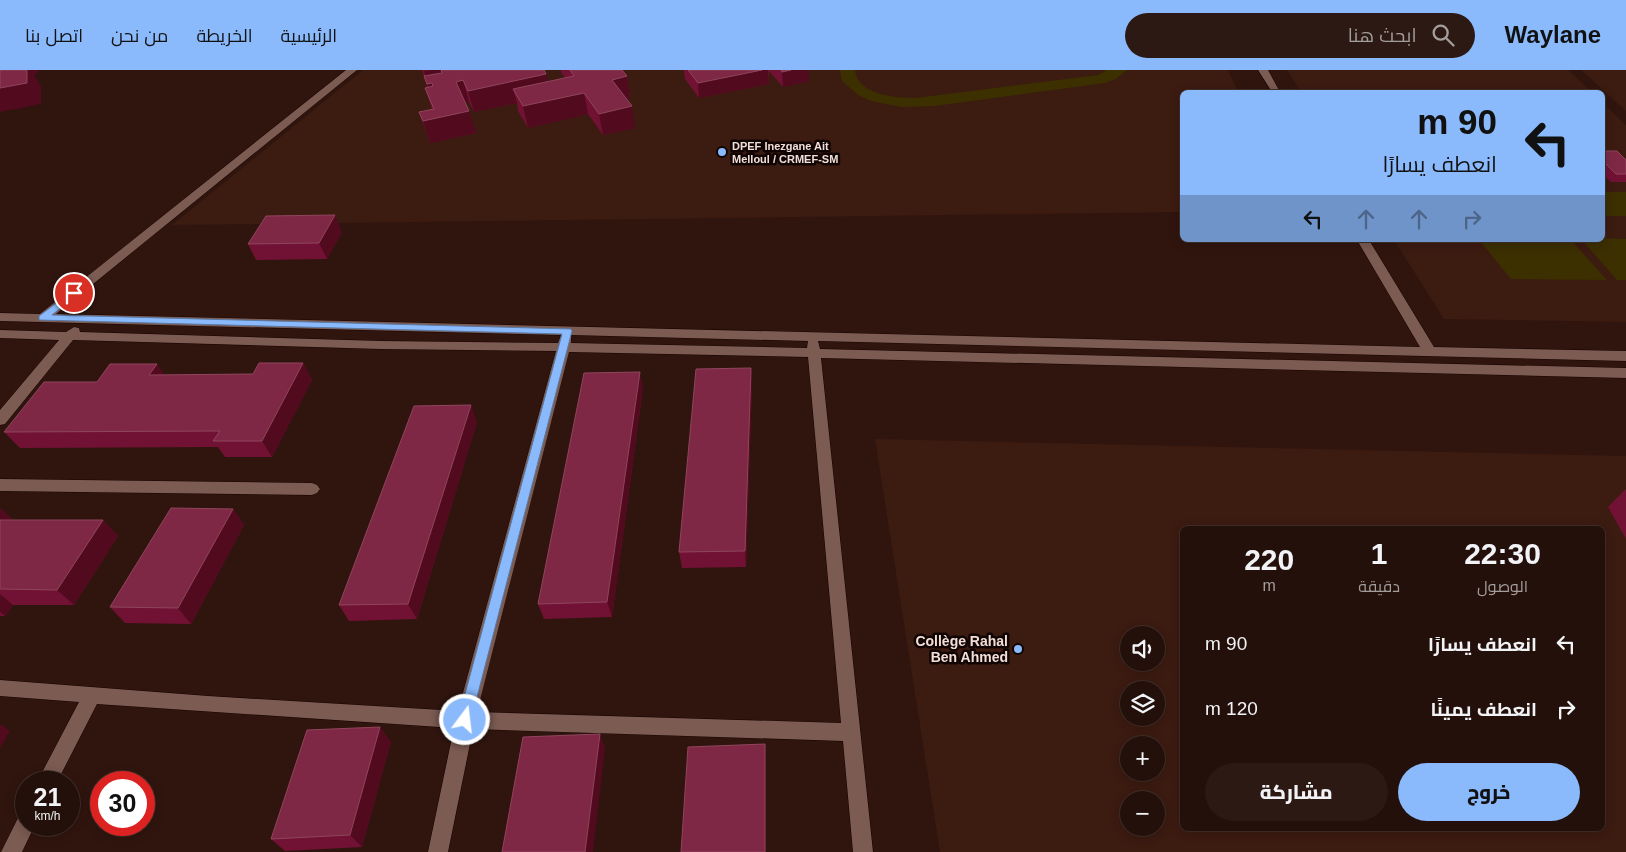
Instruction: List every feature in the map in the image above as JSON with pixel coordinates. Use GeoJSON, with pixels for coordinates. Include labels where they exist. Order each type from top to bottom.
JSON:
{"type":"FeatureCollection","features":[{"type":"Feature","properties":{"kind":"street"},"geometry":{"type":"LineString","coordinates":[[42,318],[352,70]]}},
{"type":"Feature","properties":{"kind":"street"},"geometry":{"type":"LineString","coordinates":[[1263,70],[1275,90]]}},
{"type":"Feature","properties":{"kind":"street"},"geometry":{"type":"LineString","coordinates":[[1364,242],[1430,352]]}},
{"type":"Feature","properties":{"kind":"street"},"geometry":{"type":"LineString","coordinates":[[0,317],[487,329],[565,339],[813,345],[1626,373]]}},
{"type":"Feature","properties":{"kind":"street"},"geometry":{"type":"LineString","coordinates":[[0,420],[83,320]]}},
{"type":"Feature","properties":{"kind":"street"},"geometry":{"type":"LineString","coordinates":[[204,339],[216,323]]}},
{"type":"Feature","properties":{"kind":"street"},"geometry":{"type":"LineString","coordinates":[[305,342],[316,325]]}},
{"type":"Feature","properties":{"kind":"street"},"geometry":{"type":"LineString","coordinates":[[381,345],[390,327]]}},
{"type":"Feature","properties":{"kind":"street"},"geometry":{"type":"LineString","coordinates":[[482,346],[487,329]]}},
{"type":"Feature","properties":{"kind":"street"},"geometry":{"type":"LineString","coordinates":[[0,334],[381,345],[482,346],[565,339]]}},
{"type":"Feature","properties":{"kind":"street"},"geometry":{"type":"LineString","coordinates":[[438,852],[465,720],[565,339]]}},
{"type":"Feature","properties":{"kind":"street"},"geometry":{"type":"LineString","coordinates":[[813,345],[1626,356]]}},
{"type":"Feature","properties":{"kind":"street"},"geometry":{"type":"LineString","coordinates":[[813,345],[863,852]]}},
{"type":"Feature","properties":{"kind":"street"},"geometry":{"type":"LineString","coordinates":[[0,485],[312,489]]}},
{"type":"Feature","properties":{"kind":"street"},"geometry":{"type":"LineString","coordinates":[[0,688],[208,704],[465,720],[851,732]]}},
{"type":"Feature","properties":{"kind":"street"},"geometry":{"type":"LineString","coordinates":[[53,771],[93,694]]}},
{"type":"Feature","properties":{"kind":"street"},"geometry":{"type":"LineString","coordinates":[[11,852],[19,836]]}},
{"type":"Feature","properties":{"kind":"shaded area","name":"DPEF Inezgane Ait Melloul / CRMEF-SM"},"geometry":{"type":"Polygon","coordinates":[[[363,70],[1228,70],[1237,90],[1180,90],[1180,212],[172,225],[363,70]]]}},
{"type":"Feature","properties":{"kind":"shaded area"},"geometry":{"type":"Polygon","coordinates":[[[840,70],[855,70],[857,78],[870,90],[888,96],[916,98],[1098,75],[1107,70],[1127,70],[1116,79],[1105,83],[935,106],[902,107],[871,101],[858,95],[842,81],[840,70]]]}},
{"type":"Feature","properties":{"kind":"shaded area"},"geometry":{"type":"Polygon","coordinates":[[[1287,70],[1568,70],[1590,90],[1300,90],[1287,70]]]}},
{"type":"Feature","properties":{"kind":"shaded area"},"geometry":{"type":"Polygon","coordinates":[[[1581,70],[1626,70],[1626,111],[1605,90],[1581,70]]]}},
{"type":"Feature","properties":{"kind":"shaded area"},"geometry":{"type":"Polygon","coordinates":[[[1605,105],[1626,125],[1626,322],[1444,319],[1395,242],[1605,242],[1605,105]]]}},
{"type":"Feature","properties":{"kind":"shaded area"},"geometry":{"type":"Polygon","coordinates":[[[1605,192],[1626,192],[1626,216],[1605,216],[1605,192]]]}},
{"type":"Feature","properties":{"kind":"shaded area"},"geometry":{"type":"Polygon","coordinates":[[[1605,238],[1626,239],[1626,280],[1617,280],[1584,242],[1605,242],[1605,238]]]}},
{"type":"Feature","properties":{"kind":"shaded area"},"geometry":{"type":"Polygon","coordinates":[[[1481,242],[1573,242],[1607,280],[1511,279],[1481,242]]]}},
{"type":"Feature","properties":{"kind":"shaded area","name":"Collège Rahal Ben Ahmed"},"geometry":{"type":"Polygon","coordinates":[[[875,439],[1626,456],[1626,852],[940,852],[875,439]]]}},
{"type":"Feature","properties":{"kind":"building"},"geometry":{"type":"Polygon","coordinates":[[[0,70],[27,70],[27,83],[0,88],[0,70]]]}},
{"type":"Feature","properties":{"kind":"building"},"geometry":{"type":"Polygon","coordinates":[[[441,70],[544,70],[546,74],[468,91],[463,80],[456,82],[469,111],[423,121],[419,112],[434,109],[425,88],[433,86],[432,83],[427,84],[424,76],[442,73],[441,70]]]}},
{"type":"Feature","properties":{"kind":"building"},"geometry":{"type":"Polygon","coordinates":[[[570,70],[622,70],[627,76],[612,80],[632,106],[599,114],[584,93],[523,106],[513,89],[574,76],[570,70]]]}},
{"type":"Feature","properties":{"kind":"building"},"geometry":{"type":"Polygon","coordinates":[[[688,70],[762,70],[698,83],[688,70]]]}},
{"type":"Feature","properties":{"kind":"building"},"geometry":{"type":"Polygon","coordinates":[[[1605,151],[1617,151],[1626,160],[1626,174],[1616,174],[1605,163],[1605,151]]]}},
{"type":"Feature","properties":{"kind":"building"},"geometry":{"type":"Polygon","coordinates":[[[335,215],[319,243],[248,244],[266,216],[335,215]]]}},
{"type":"Feature","properties":{"kind":"building"},"geometry":{"type":"Polygon","coordinates":[[[259,363],[303,363],[262,441],[213,441],[220,431],[4,432],[44,382],[97,382],[110,364],[157,364],[149,375],[253,374],[259,363]]]}},
{"type":"Feature","properties":{"kind":"building"},"geometry":{"type":"Polygon","coordinates":[[[751,368],[745,551],[679,552],[696,369],[751,368]]]}},
{"type":"Feature","properties":{"kind":"building"},"geometry":{"type":"Polygon","coordinates":[[[640,372],[607,602],[538,604],[584,373],[640,372]]]}},
{"type":"Feature","properties":{"kind":"building"},"geometry":{"type":"Polygon","coordinates":[[[471,405],[408,604],[339,605],[414,406],[471,405]]]}},
{"type":"Feature","properties":{"kind":"building"},"geometry":{"type":"Polygon","coordinates":[[[171,508],[233,509],[178,608],[110,607],[171,508]]]}},
{"type":"Feature","properties":{"kind":"building"},"geometry":{"type":"Polygon","coordinates":[[[0,520],[103,520],[57,590],[0,589],[0,520]]]}},
{"type":"Feature","properties":{"kind":"building"},"geometry":{"type":"Polygon","coordinates":[[[380,727],[350,835],[271,839],[307,730],[380,727]]]}},
{"type":"Feature","properties":{"kind":"building"},"geometry":{"type":"Polygon","coordinates":[[[600,734],[585,852],[502,852],[523,737],[600,734]]]}},
{"type":"Feature","properties":{"kind":"building"},"geometry":{"type":"Polygon","coordinates":[[[765,744],[765,852],[681,852],[688,747],[765,744]]]}},
{"type":"Feature","properties":{"kind":"place","name":"DPEF Inezgane Ait Melloul / CRMEF-SM"},"geometry":{"type":"Point","coordinates":[722,152]}},
{"type":"Feature","properties":{"kind":"place","name":"Collège Rahal Ben Ahmed"},"geometry":{"type":"Point","coordinates":[1018,649]}},
{"type":"Feature","properties":{"kind":"route"},"geometry":{"type":"LineString","coordinates":[[74,293],[42,318],[568,331],[465,720]]}}]}
